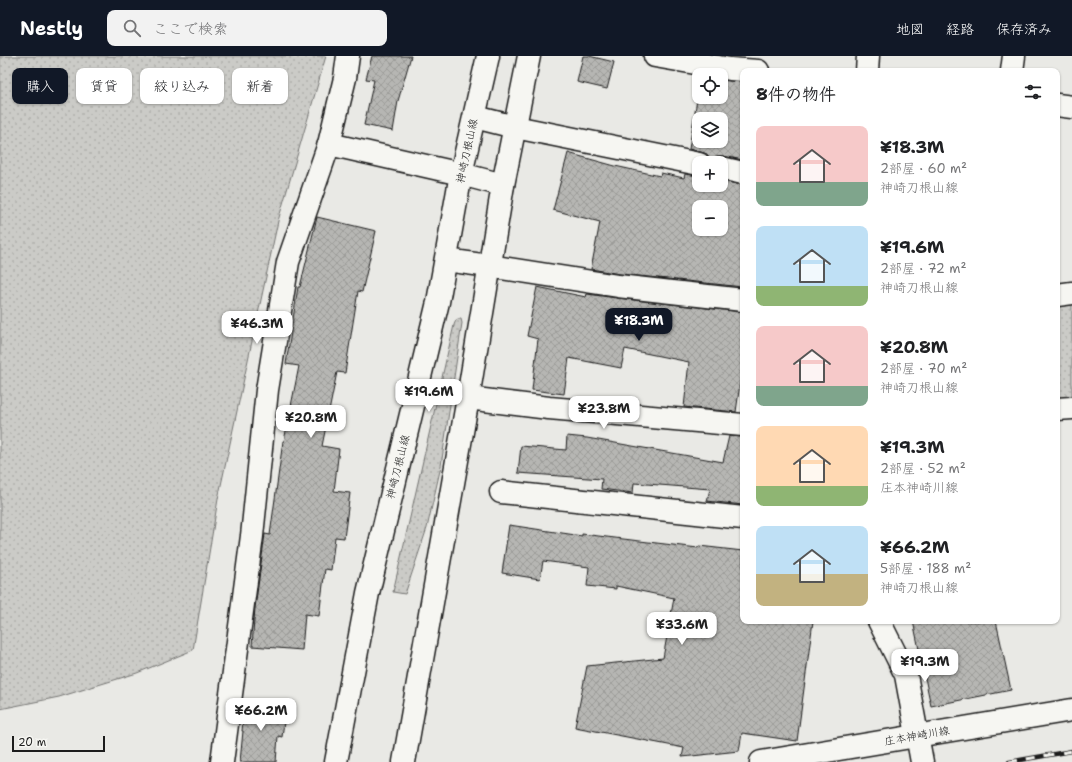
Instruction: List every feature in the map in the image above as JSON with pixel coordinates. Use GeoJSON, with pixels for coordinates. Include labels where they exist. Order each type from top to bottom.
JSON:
{"type":"FeatureCollection","features":[{"type":"Feature","properties":{"kind":"street"},"geometry":{"type":"LineString","coordinates":[[222,762],[252,536],[267,390],[286,269],[329,144],[345,78],[348,56]]}},
{"type":"Feature","properties":{"kind":"street","name":"神崎刀根山線"},"geometry":{"type":"LineString","coordinates":[[336,762],[368,593],[438,302],[461,174],[488,56]]}},
{"type":"Feature","properties":{"kind":"street"},"geometry":{"type":"LineString","coordinates":[[404,762],[468,398],[503,185],[529,56]]}},
{"type":"Feature","properties":{"kind":"street"},"geometry":{"type":"LineString","coordinates":[[655,56],[740,70]]}},
{"type":"Feature","properties":{"kind":"street"},"geometry":{"type":"LineString","coordinates":[[867,68],[868,56]]}},
{"type":"Feature","properties":{"kind":"street"},"geometry":{"type":"LineString","coordinates":[[1012,68],[1014,56]]}},
{"type":"Feature","properties":{"kind":"street"},"geometry":{"type":"LineString","coordinates":[[1060,105],[1072,107]]}},
{"type":"Feature","properties":{"kind":"street"},"geometry":{"type":"LineString","coordinates":[[474,117],[515,128],[692,163]]}},
{"type":"Feature","properties":{"kind":"street"},"geometry":{"type":"LineString","coordinates":[[329,144],[503,185]]}},
{"type":"Feature","properties":{"kind":"street"},"geometry":{"type":"LineString","coordinates":[[728,169],[740,171]]}},
{"type":"Feature","properties":{"kind":"street"},"geometry":{"type":"LineString","coordinates":[[446,260],[618,286],[740,300]]}},
{"type":"Feature","properties":{"kind":"street"},"geometry":{"type":"LineString","coordinates":[[1060,295],[1072,293]]}},
{"type":"Feature","properties":{"kind":"street"},"geometry":{"type":"LineString","coordinates":[[468,398],[549,408],[740,425]]}},
{"type":"Feature","properties":{"kind":"street"},"geometry":{"type":"LineString","coordinates":[[1060,409],[1072,408]]}},
{"type":"Feature","properties":{"kind":"street"},"geometry":{"type":"LineString","coordinates":[[501,492],[740,518]]}},
{"type":"Feature","properties":{"kind":"street"},"geometry":{"type":"LineString","coordinates":[[880,624],[906,675],[922,762]]}},
{"type":"Feature","properties":{"kind":"street","name":"庄本神崎川線"},"geometry":{"type":"LineString","coordinates":[[761,762],[1072,710]]}},
{"type":"Feature","properties":{"kind":"shaded area"},"geometry":{"type":"Polygon","coordinates":[[[0,56],[326,56],[278,221],[218,499],[193,650],[137,673],[59,697],[0,709],[0,56]]]}},
{"type":"Feature","properties":{"kind":"shaded area"},"geometry":{"type":"Polygon","coordinates":[[[1060,303],[1072,304],[1072,400],[1060,402],[1060,303]]]}},
{"type":"Feature","properties":{"kind":"shaded area"},"geometry":{"type":"Polygon","coordinates":[[[458,319],[461,319],[462,323],[441,466],[427,528],[405,594],[393,592],[454,325],[458,319]]]}},
{"type":"Feature","properties":{"kind":"building"},"geometry":{"type":"Polygon","coordinates":[[[372,56],[411,56],[398,101],[393,131],[364,125],[374,80],[366,79],[372,56]]]}},
{"type":"Feature","properties":{"kind":"building"},"geometry":{"type":"Polygon","coordinates":[[[583,56],[614,62],[607,89],[577,82],[583,56]]]}},
{"type":"Feature","properties":{"kind":"building"},"geometry":{"type":"Polygon","coordinates":[[[728,81],[740,82],[740,159],[728,156],[708,156],[707,154],[689,149],[692,130],[692,148],[728,148],[728,112],[695,112],[696,104],[728,104],[728,81]]]}},
{"type":"Feature","properties":{"kind":"building"},"geometry":{"type":"Polygon","coordinates":[[[568,153],[615,166],[660,176],[661,173],[684,178],[685,174],[692,175],[692,192],[728,192],[728,182],[740,184],[740,287],[620,274],[591,269],[600,222],[553,210],[568,153]]]}},
{"type":"Feature","properties":{"kind":"building"},"geometry":{"type":"Polygon","coordinates":[[[317,217],[376,231],[362,292],[358,291],[345,373],[337,372],[322,446],[339,449],[334,491],[350,493],[344,538],[335,537],[331,570],[325,569],[319,616],[305,614],[302,650],[252,646],[255,608],[265,534],[270,535],[283,441],[299,366],[286,364],[298,287],[300,287],[317,217]]]}},
{"type":"Feature","properties":{"kind":"building"},"geometry":{"type":"Polygon","coordinates":[[[537,287],[586,297],[587,294],[740,312],[740,383],[736,412],[684,407],[689,362],[625,349],[621,368],[569,358],[564,394],[532,390],[538,339],[527,336],[537,287]]]}},
{"type":"Feature","properties":{"kind":"building"},"geometry":{"type":"Polygon","coordinates":[[[567,436],[587,438],[723,462],[729,436],[740,437],[740,505],[707,501],[710,489],[634,483],[633,493],[601,489],[602,479],[518,473],[521,446],[566,450],[567,436]]]}},
{"type":"Feature","properties":{"kind":"building"},"geometry":{"type":"Polygon","coordinates":[[[509,525],[582,536],[582,534],[698,548],[699,546],[740,551],[740,624],[813,624],[797,741],[742,733],[739,751],[682,757],[684,748],[575,727],[587,666],[663,658],[674,598],[616,586],[616,589],[587,586],[589,567],[543,561],[540,579],[502,573],[509,525]]]}},
{"type":"Feature","properties":{"kind":"building"},"geometry":{"type":"Polygon","coordinates":[[[914,624],[997,624],[1011,690],[931,706],[914,624]]]}},
{"type":"Feature","properties":{"kind":"building"},"geometry":{"type":"Polygon","coordinates":[[[245,701],[286,707],[282,737],[278,736],[276,762],[240,762],[245,701]]]}},
{"type":"Feature","properties":{"kind":"railway"},"geometry":{"type":"LineString","coordinates":[[1009,762],[1072,751]]}}]}
